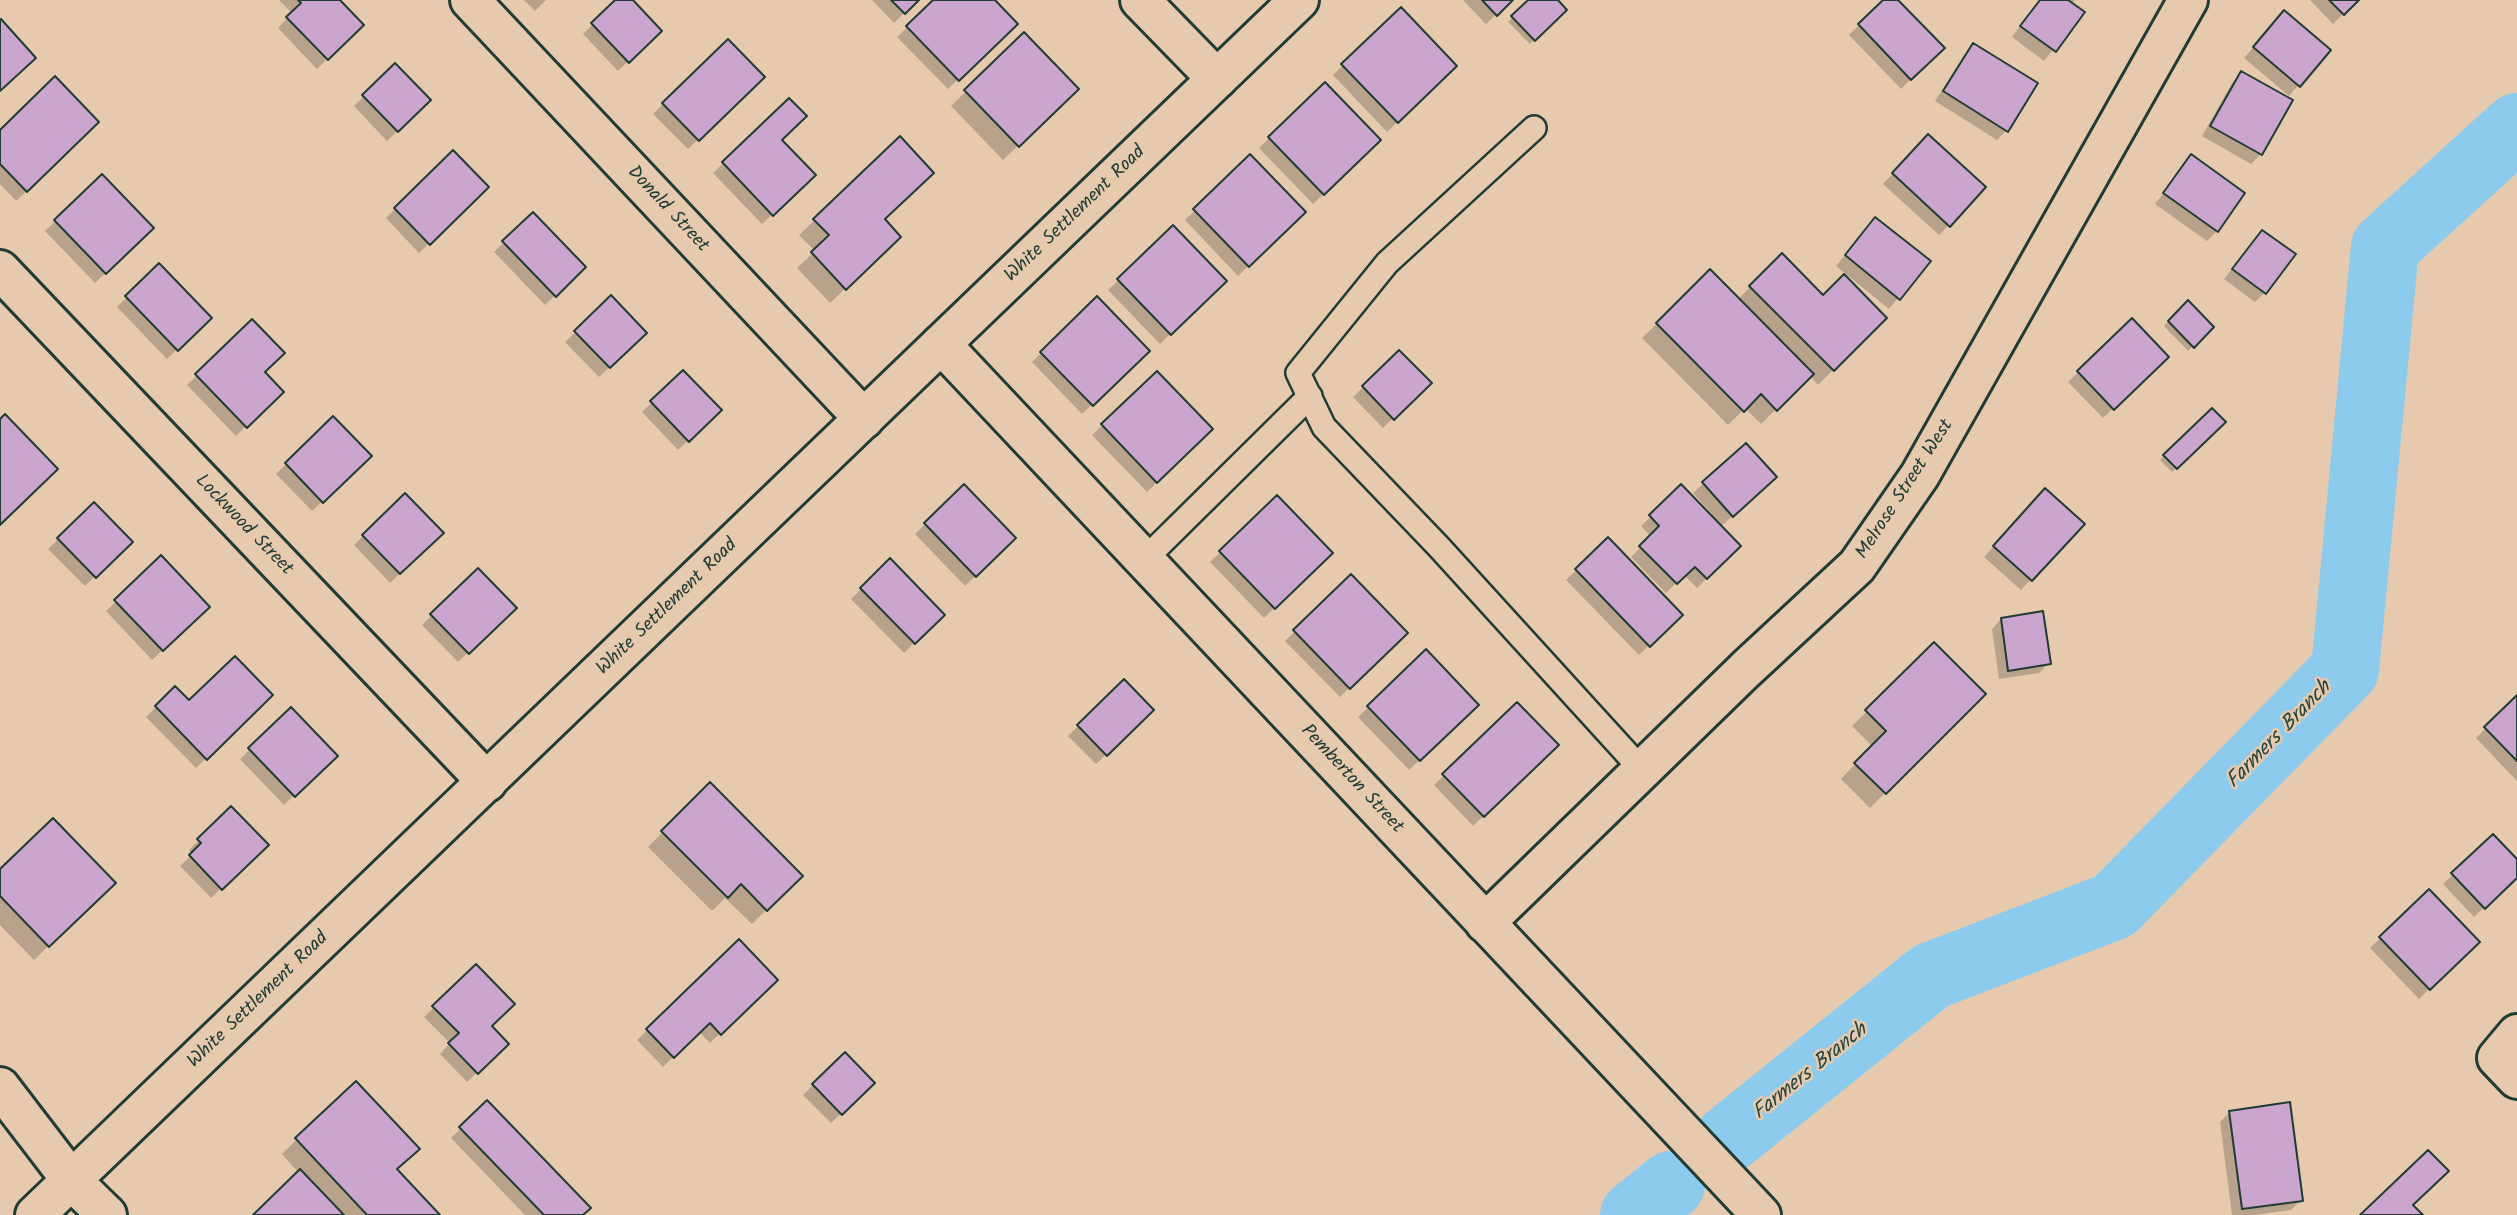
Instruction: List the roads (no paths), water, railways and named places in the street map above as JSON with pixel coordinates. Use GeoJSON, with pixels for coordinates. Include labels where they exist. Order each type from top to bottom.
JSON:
{"type":"FeatureCollection","features":[{"type":"Feature","properties":{"kind":"street","name":"Donald Street"},"geometry":{"type":"LineString","coordinates":[[470,0],[864,419]]}},
{"type":"Feature","properties":{"kind":"street"},"geometry":{"type":"LineString","coordinates":[[1140,0],[1217,79]]}},
{"type":"Feature","properties":{"kind":"street","name":"White Settlement Road"},"geometry":{"type":"LineString","coordinates":[[35,1215],[1300,0]]}},
{"type":"Feature","properties":{"kind":"street","name":"Melrose Street West"},"geometry":{"type":"LineString","coordinates":[[1485,923],[1746,668],[1857,566],[1920,475],[2188,0]]}},
{"type":"Feature","properties":{"kind":"street","name":"Lockwood Street"},"geometry":{"type":"LineString","coordinates":[[0,270],[487,782]]}},
{"type":"Feature","properties":{"kind":"street","name":"Pemberton Street"},"geometry":{"type":"LineString","coordinates":[[942,344],[1761,1215]]}},
{"type":"Feature","properties":{"kind":"street"},"geometry":{"type":"LineString","coordinates":[[2517,1034],[2497,1058],[2517,1079]]}},
{"type":"Feature","properties":{"kind":"street"},"geometry":{"type":"LineString","coordinates":[[0,1087],[72,1181],[107,1215]]}},
{"type":"Feature","properties":{"kind":"lane"},"geometry":{"type":"LineString","coordinates":[[1534,128],[1387,263],[1298,373],[1324,426],[1439,547],[1642,770]]}},
{"type":"Feature","properties":{"kind":"lane"},"geometry":{"type":"LineString","coordinates":[[1144,560],[1310,396]]}},
{"type":"Feature","properties":{"kind":"waterway","name":"Farmers Branch"},"geometry":{"type":"LineString","coordinates":[[1727,1140],[1931,976],[2114,906],[2345,670],[2385,247],[2517,127]]}},
{"type":"Feature","properties":{"kind":"waterway","name":"Farmers Branch"},"geometry":{"type":"LineString","coordinates":[[1634,1215],[1671,1185]]}}]}
